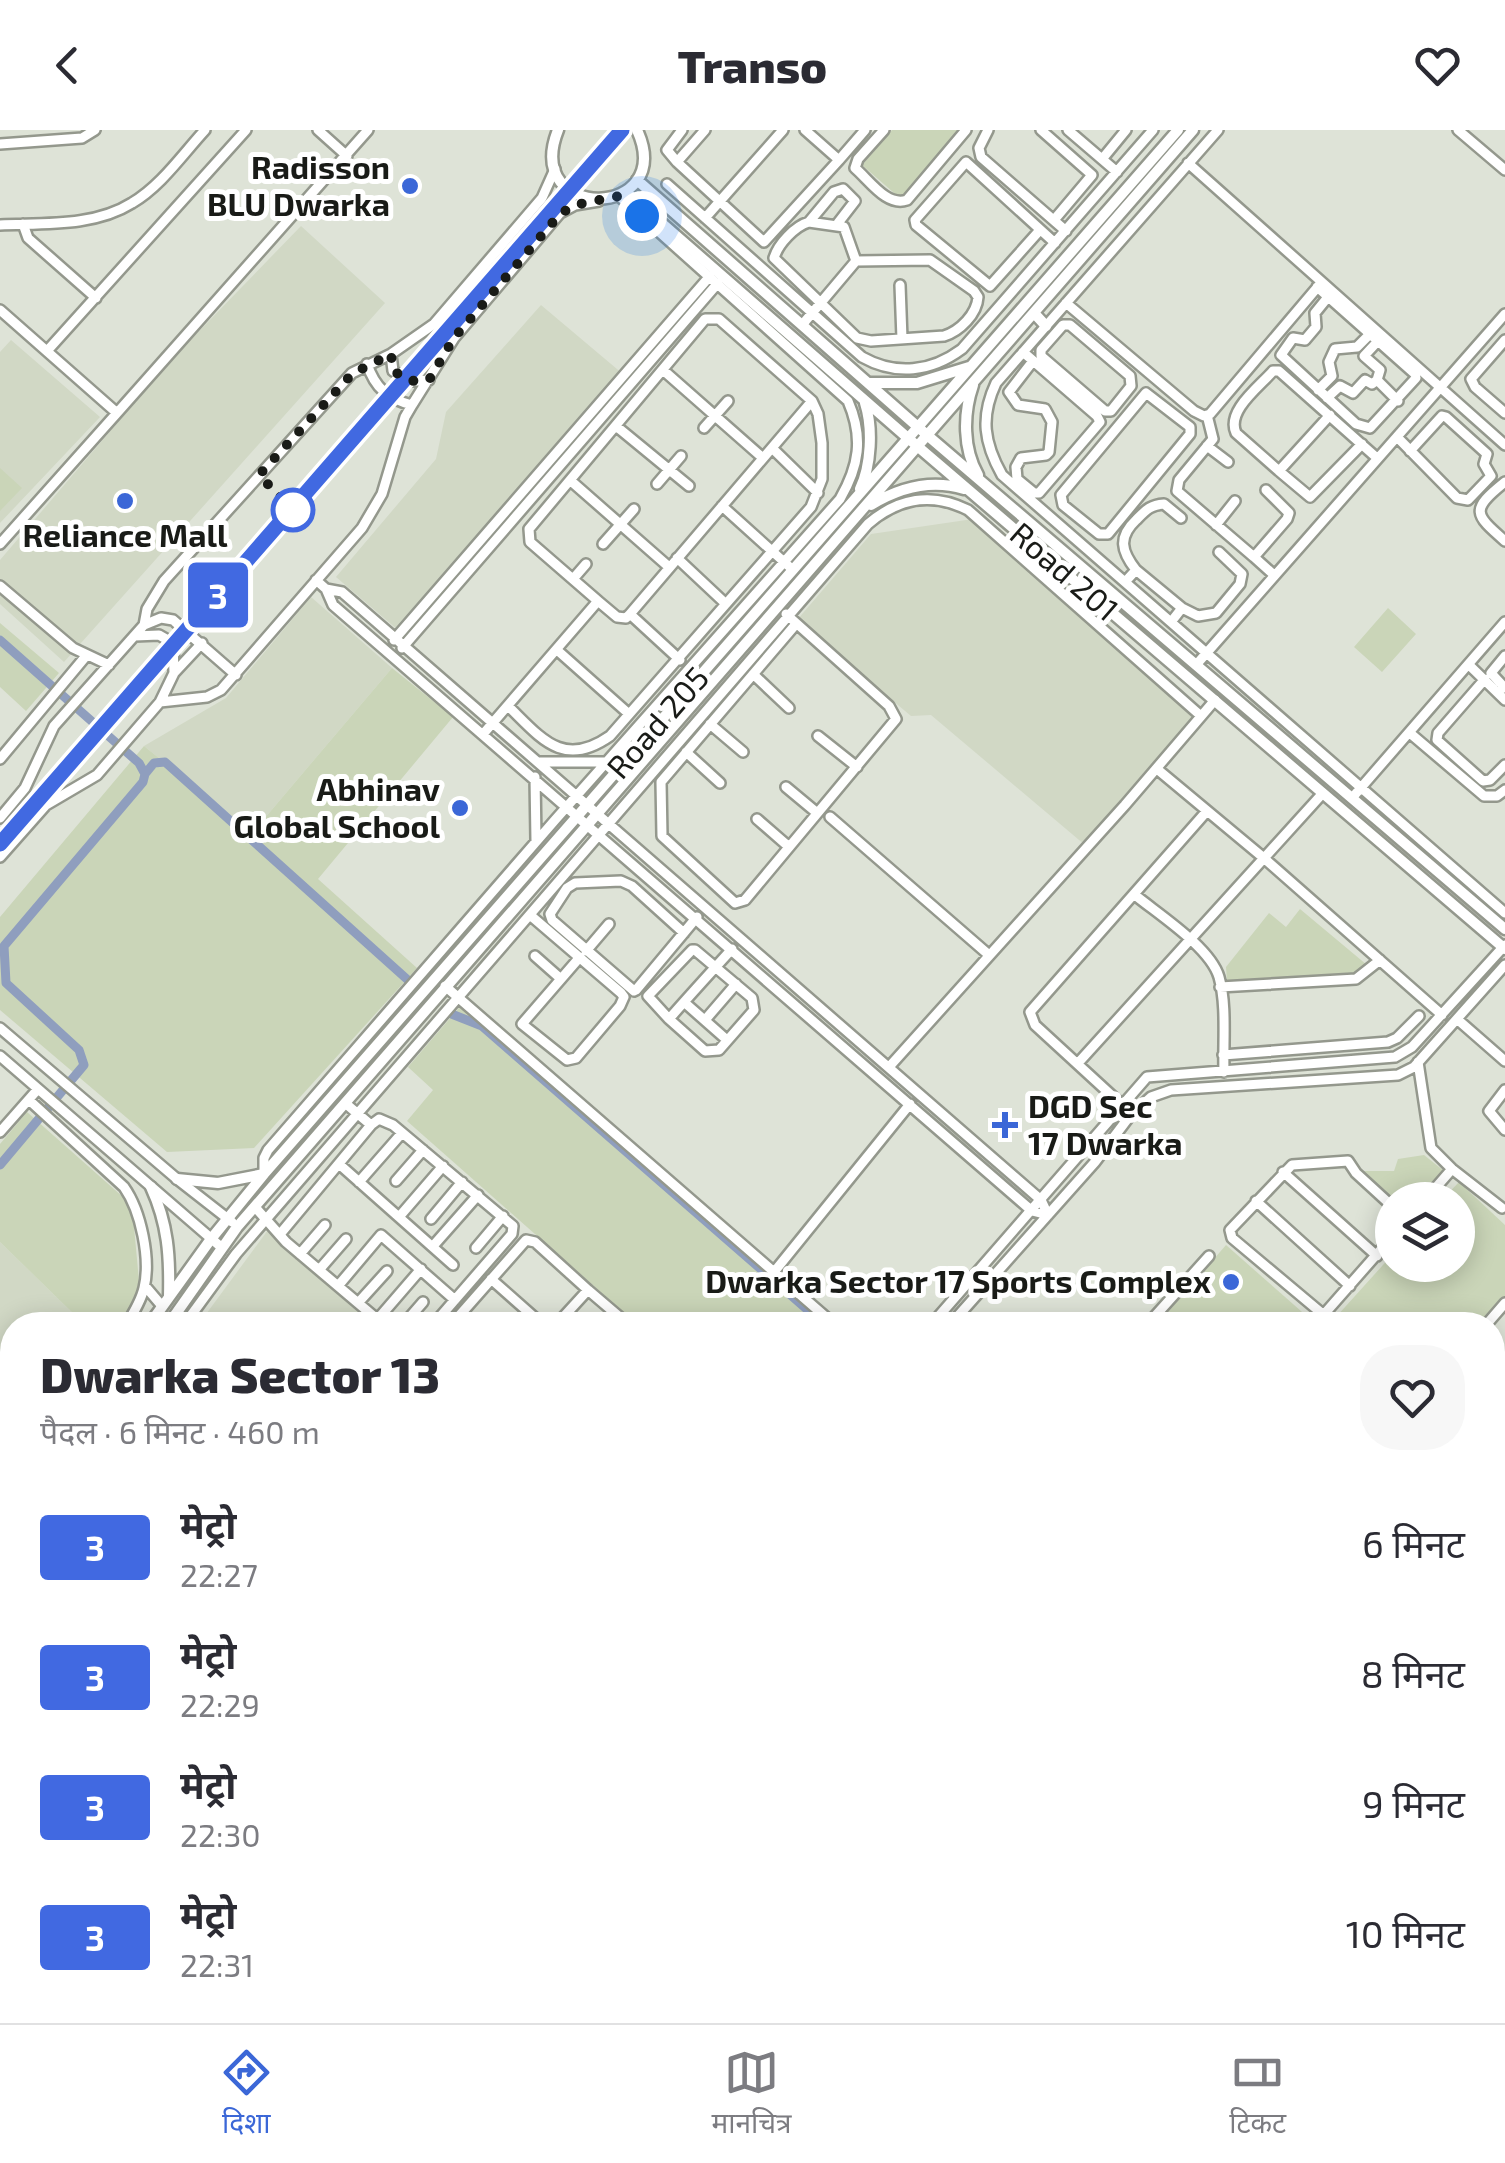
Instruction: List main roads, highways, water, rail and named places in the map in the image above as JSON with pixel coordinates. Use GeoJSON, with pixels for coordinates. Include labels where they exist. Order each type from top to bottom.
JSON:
{"type":"FeatureCollection","features":[{"type":"Feature","properties":{"kind":"main road"},"geometry":{"type":"LineString","coordinates":[[557,130],[552,160],[569,191],[587,200],[603,201],[622,194],[637,180],[643,166],[642,134]]}},
{"type":"Feature","properties":{"kind":"main road","name":"Road 205"},"geometry":{"type":"LineString","coordinates":[[923,431],[972,365],[1178,130]]}},
{"type":"Feature","properties":{"kind":"main road","name":"Road 205"},"geometry":{"type":"LineString","coordinates":[[158,1312],[211,1238],[254,1207],[778,607],[913,442],[976,380],[1194,130]]}},
{"type":"Feature","properties":{"kind":"main road","name":"Road 201"},"geometry":{"type":"LineString","coordinates":[[637,180],[923,431],[1505,929]]}},
{"type":"Feature","properties":{"kind":"main road","name":"Road 201"},"geometry":{"type":"LineString","coordinates":[[622,194],[1504,947]]}},
{"type":"Feature","properties":{"kind":"main road"},"geometry":{"type":"LineString","coordinates":[[1034,313],[1046,326]]}},
{"type":"Feature","properties":{"kind":"main road"},"geometry":{"type":"LineString","coordinates":[[868,383],[917,383],[972,365]]}},
{"type":"Feature","properties":{"kind":"main road"},"geometry":{"type":"LineString","coordinates":[[976,380],[970,394],[966,431],[972,466],[981,481]]}},
{"type":"Feature","properties":{"kind":"main road"},"geometry":{"type":"LineString","coordinates":[[864,399],[870,438],[859,504],[910,488],[942,485],[970,491]]}},
{"type":"Feature","properties":{"kind":"main road","name":"Road 205"},"geometry":{"type":"LineString","coordinates":[[177,1312],[264,1174],[578,815],[789,566],[859,504]]}},
{"type":"Feature","properties":{"kind":"main road"},"geometry":{"type":"LineString","coordinates":[[177,1179],[218,1183],[264,1174]]}},
{"type":"Feature","properties":{"kind":"main road"},"geometry":{"type":"LineString","coordinates":[[151,1187],[169,1240],[166,1301]]}},
{"type":"Feature","properties":{"kind":"waterway"},"geometry":{"type":"LineString","coordinates":[[0,640],[139,763],[145,774],[143,782],[4,946],[6,983],[79,1050],[84,1065],[0,1165]]}},
{"type":"Feature","properties":{"kind":"waterway"},"geometry":{"type":"LineString","coordinates":[[145,774],[154,763],[165,762],[409,981]]}},
{"type":"Feature","properties":{"kind":"waterway"},"geometry":{"type":"LineString","coordinates":[[449,1013],[482,1026],[810,1312]]}},
{"type":"Feature","properties":{"kind":"railway"},"geometry":{"type":"LineString","coordinates":[[0,844],[622,130]]}},
{"type":"Feature","properties":{"kind":"metro line","name":"3"},"geometry":{"type":"LineString","coordinates":[[0,844],[622,130]]}},
{"type":"Feature","properties":{"kind":"place","name":"Radisson BLU Dwarka"},"geometry":{"type":"Point","coordinates":[410,186]}},
{"type":"Feature","properties":{"kind":"place","name":"Reliance Mall"},"geometry":{"type":"Point","coordinates":[125,501]}},
{"type":"Feature","properties":{"kind":"place","name":"Abhinav Global School"},"geometry":{"type":"Point","coordinates":[460,808]}},
{"type":"Feature","properties":{"kind":"place","name":"DGD Sec 17 Dwarka"},"geometry":{"type":"Point","coordinates":[1005,1125]}},
{"type":"Feature","properties":{"kind":"place","name":"Dwarka Sector 17 Sports Complex"},"geometry":{"type":"Point","coordinates":[1231,1282]}}]}
